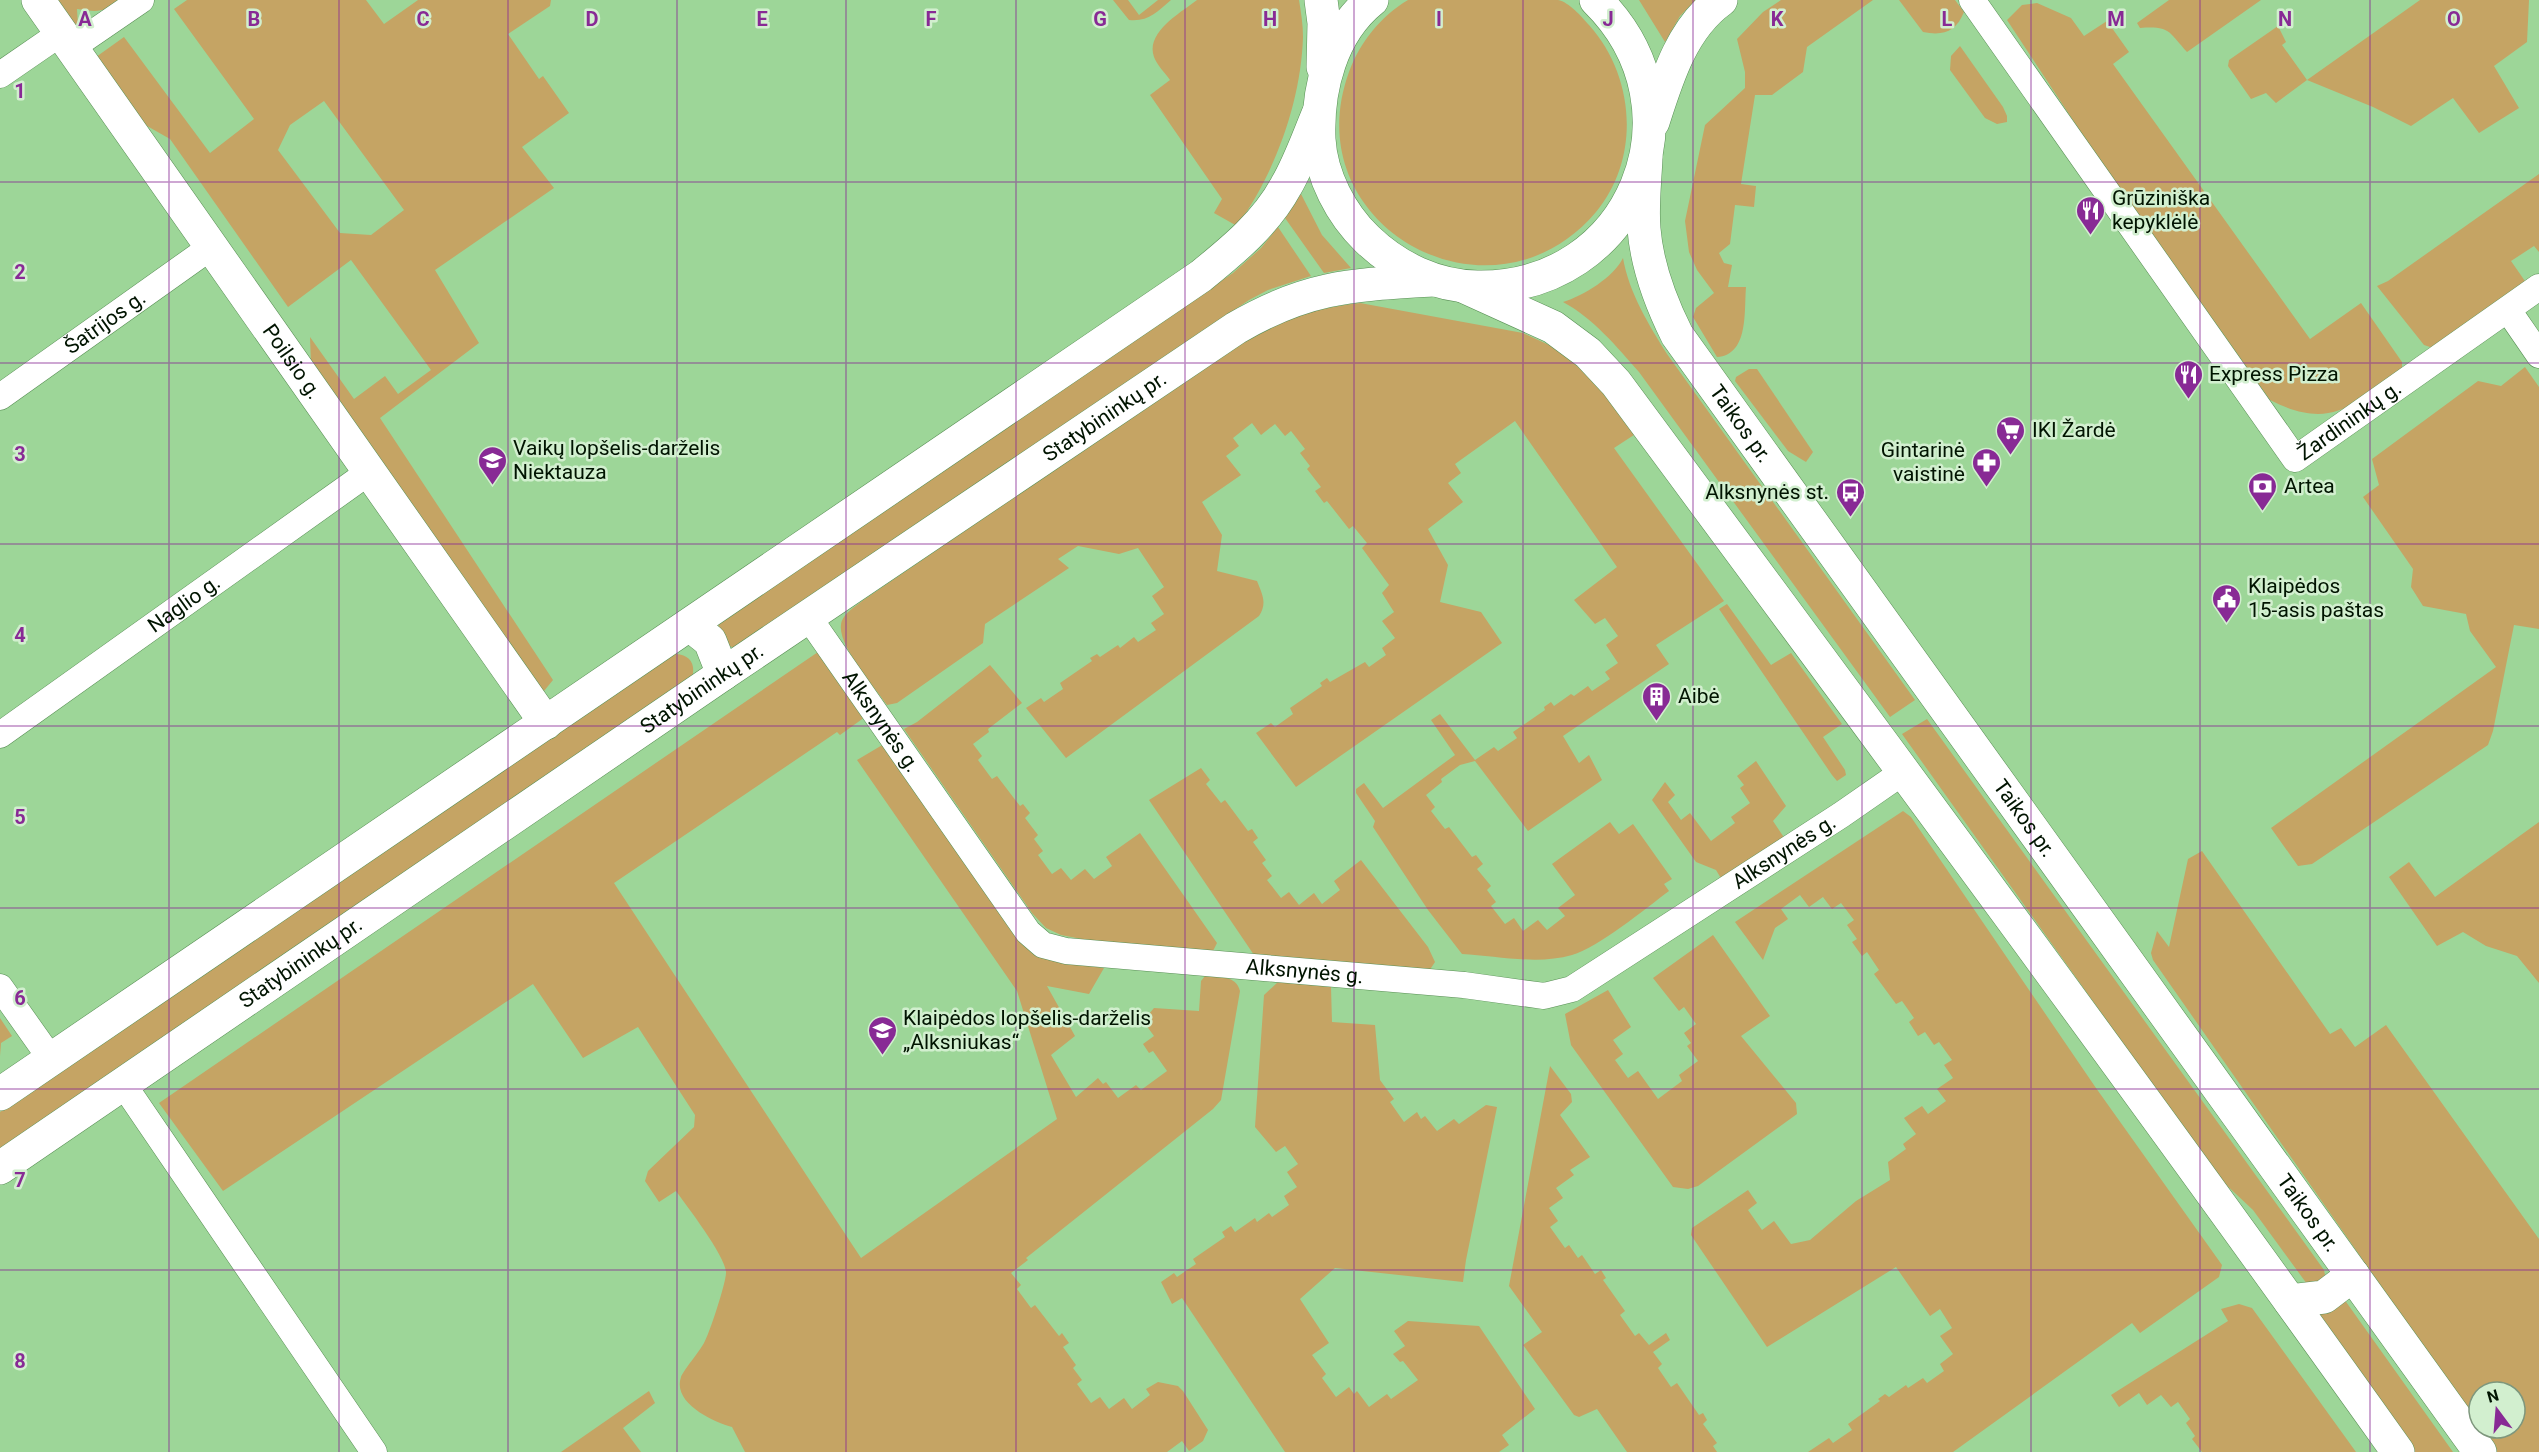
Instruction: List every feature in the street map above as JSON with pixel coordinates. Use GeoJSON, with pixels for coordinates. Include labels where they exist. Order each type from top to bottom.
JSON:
{"type":"FeatureCollection","features":[{"type":"Feature","properties":{"kind":"main road","name":"Poilsio g."},"geometry":{"type":"LineString","coordinates":[[38,0],[546,723]]}},
{"type":"Feature","properties":{"kind":"main road"},"geometry":{"type":"LineString","coordinates":[[1321,0],[1324,23],[1319,145],[1326,176],[1339,204],[1357,229],[1379,250],[1405,268],[1433,280],[1465,287],[1553,327],[1588,353],[1616,383],[2290,1301],[2398,1452]]}},
{"type":"Feature","properties":{"kind":"main road"},"geometry":{"type":"LineString","coordinates":[[0,1094],[1201,276],[1251,233],[1286,186],[1320,99],[1332,54],[1348,27],[1372,0]]}},
{"type":"Feature","properties":{"kind":"main road"},"geometry":{"type":"LineString","coordinates":[[1596,0],[1612,15],[1629,41],[1641,68],[1649,99],[1648,144]]}},
{"type":"Feature","properties":{"kind":"main road"},"geometry":{"type":"LineString","coordinates":[[1465,287],[1495,287],[1525,283],[1554,273],[1580,258],[1603,238],[1622,214],[1637,188],[1672,65],[1700,20],[1721,0]]}},
{"type":"Feature","properties":{"kind":"main road","name":"Taikos pr."},"geometry":{"type":"LineString","coordinates":[[1648,144],[1643,227],[1650,271],[1661,304],[1677,335],[2480,1452]]}},
{"type":"Feature","properties":{"kind":"main road","name":"Statybininkų pr."},"geometry":{"type":"LineString","coordinates":[[0,1168],[723,674],[1226,335],[1267,310],[1296,298],[1328,289],[1433,280]]}},
{"type":"Feature","properties":{"kind":"main road"},"geometry":{"type":"LineString","coordinates":[[690,625],[710,641],[723,674]]}},
{"type":"Feature","properties":{"kind":"main road"},"geometry":{"type":"LineString","coordinates":[[2290,1301],[2324,1297],[2353,1275]]}},
{"type":"Feature","properties":{"kind":"street"},"geometry":{"type":"LineString","coordinates":[[0,75],[141,0]]}},
{"type":"Feature","properties":{"kind":"street","name":"Žardininkų g."},"geometry":{"type":"LineString","coordinates":[[1972,0],[2295,459],[2539,287]]}},
{"type":"Feature","properties":{"kind":"street","name":"Šatrijos g."},"geometry":{"type":"LineString","coordinates":[[0,397],[211,246]]}},
{"type":"Feature","properties":{"kind":"street"},"geometry":{"type":"LineString","coordinates":[[2508,310],[2539,355]]}},
{"type":"Feature","properties":{"kind":"street","name":"Naglio g."},"geometry":{"type":"LineString","coordinates":[[0,735],[369,472]]}},
{"type":"Feature","properties":{"kind":"street","name":"Alksnynės g."},"geometry":{"type":"LineString","coordinates":[[809,618],[1028,932],[1043,945],[1066,951],[1464,985],[1544,996],[1572,989],[1841,815],[1903,772]]}},
{"type":"Feature","properties":{"kind":"street"},"geometry":{"type":"LineString","coordinates":[[0,987],[51,1059]]}},
{"type":"Feature","properties":{"kind":"street"},"geometry":{"type":"LineString","coordinates":[[123,1084],[374,1452]]}},
{"type":"Feature","properties":{"kind":"shaded area"},"geometry":{"type":"Polygon","coordinates":[[[53,0],[120,0],[100,10],[77,9],[78,26],[73,30],[53,0]]]}},
{"type":"Feature","properties":{"kind":"shaded area"},"geometry":{"type":"Polygon","coordinates":[[[187,0],[366,0],[384,24],[418,0],[551,0],[550,6],[508,34],[539,79],[543,76],[569,113],[522,147],[554,188],[435,270],[479,343],[380,418],[553,680],[544,691],[532,684],[311,364],[310,337],[354,399],[385,376],[398,394],[431,370],[351,260],[288,307],[170,139],[133,118],[96,57],[124,37],[210,153],[254,119],[174,9],[187,0]],[[324,101],[290,125],[278,150],[340,233],[371,235],[404,210],[324,101]]]}},
{"type":"Feature","properties":{"kind":"shaded area"},"geometry":{"type":"Polygon","coordinates":[[[1113,0],[1128,0],[1139,15],[1158,0],[1171,0],[1152,15],[1129,20],[1113,0]]]}},
{"type":"Feature","properties":{"kind":"shaded area"},"geometry":{"type":"Polygon","coordinates":[[[1197,0],[1299,0],[1303,37],[1301,62],[1291,111],[1274,160],[1251,205],[1237,226],[1214,213],[1222,199],[1150,95],[1170,80],[1154,57],[1155,39],[1166,24],[1197,0]]]}},
{"type":"Feature","properties":{"kind":"shaded area"},"geometry":{"type":"Polygon","coordinates":[[[1408,0],[1558,0],[1579,14],[1604,45],[1616,68],[1627,117],[1626,143],[1620,167],[1611,191],[1596,212],[1553,248],[1505,264],[1457,263],[1412,246],[1375,216],[1349,176],[1339,127],[1349,72],[1365,40],[1380,22],[1408,0]]]}},
{"type":"Feature","properties":{"kind":"shaded area"},"geometry":{"type":"Polygon","coordinates":[[[1639,0],[1696,0],[1680,16],[1665,42],[1639,0]]]}},
{"type":"Feature","properties":{"kind":"shaded area"},"geometry":{"type":"Polygon","coordinates":[[[1781,0],[1873,0],[1807,47],[1803,72],[1772,95],[1755,95],[1741,184],[1756,186],[1754,207],[1735,205],[1730,244],[1719,253],[1724,263],[1732,265],[1728,287],[1746,287],[1743,330],[1735,349],[1717,357],[1693,317],[1696,308],[1714,293],[1697,270],[1689,252],[1685,221],[1705,125],[1745,88],[1745,72],[1737,39],[1763,12],[1781,0]]]}},
{"type":"Feature","properties":{"kind":"shaded area"},"geometry":{"type":"Polygon","coordinates":[[[1899,0],[1955,0],[1964,12],[1957,24],[1948,31],[1923,32],[1899,0]]]}},
{"type":"Feature","properties":{"kind":"shaded area"},"geometry":{"type":"Polygon","coordinates":[[[2169,0],[2261,0],[2187,52],[2168,31],[2157,28],[2140,28],[2137,23],[2169,0]]]}},
{"type":"Feature","properties":{"kind":"shaded area"},"geometry":{"type":"Polygon","coordinates":[[[2420,0],[2529,0],[2527,42],[2494,66],[2519,108],[2479,133],[2453,98],[2411,126],[2373,107],[2307,80],[2420,0]]]}},
{"type":"Feature","properties":{"kind":"shaded area"},"geometry":{"type":"Polygon","coordinates":[[[2037,3],[2071,18],[2084,36],[2107,21],[2129,52],[2113,64],[2310,339],[2361,303],[2402,362],[2402,373],[2354,404],[2325,414],[2291,409],[2270,400],[2090,146],[2007,20],[2022,5],[2037,3]]]}},
{"type":"Feature","properties":{"kind":"shaded area"},"geometry":{"type":"Polygon","coordinates":[[[2278,26],[2286,42],[2282,45],[2307,80],[2276,103],[2266,93],[2251,99],[2228,66],[2229,60],[2278,26]]]}},
{"type":"Feature","properties":{"kind":"shaded area"},"geometry":{"type":"Polygon","coordinates":[[[1960,46],[2003,107],[2007,122],[1997,124],[1985,118],[1950,70],[1951,56],[1960,46]]]}},
{"type":"Feature","properties":{"kind":"shaded area"},"geometry":{"type":"Polygon","coordinates":[[[2539,174],[2539,252],[2534,246],[2511,261],[2527,284],[2436,349],[2424,345],[2377,286],[2388,281],[2539,174]]]}},
{"type":"Feature","properties":{"kind":"shaded area"},"geometry":{"type":"Polygon","coordinates":[[[1301,194],[1322,235],[1351,268],[1324,273],[1285,218],[1301,194]]]}},
{"type":"Feature","properties":{"kind":"shaded area"},"geometry":{"type":"Polygon","coordinates":[[[1278,227],[1311,276],[1268,290],[1249,300],[737,649],[727,645],[718,629],[719,622],[1233,273],[1261,248],[1278,227]]]}},
{"type":"Feature","properties":{"kind":"shaded area"},"geometry":{"type":"Polygon","coordinates":[[[1623,258],[1635,296],[1667,354],[1915,700],[1890,717],[1639,372],[1594,325],[1563,302],[1597,285],[1613,272],[1623,258]]]}},
{"type":"Feature","properties":{"kind":"shaded area"},"geometry":{"type":"Polygon","coordinates":[[[1360,303],[1523,333],[1560,350],[1605,392],[1637,433],[1614,448],[1724,601],[1656,645],[1669,664],[1563,736],[1579,763],[1589,755],[1602,780],[1528,831],[1475,761],[1460,765],[1441,779],[1442,782],[1426,795],[1435,807],[1431,811],[1445,829],[1449,827],[1472,857],[1476,855],[1483,864],[1477,869],[1491,886],[1487,890],[1496,902],[1491,906],[1505,924],[1514,918],[1523,931],[1538,920],[1547,930],[1565,916],[1558,908],[1575,895],[1552,864],[1610,822],[1619,834],[1633,824],[1672,879],[1664,884],[1669,891],[1608,936],[1572,955],[1531,960],[1462,954],[1428,910],[1373,827],[1375,821],[1356,793],[1356,789],[1364,783],[1383,808],[1455,755],[1431,720],[1440,714],[1475,760],[1494,747],[1498,751],[1517,738],[1513,732],[1545,710],[1544,707],[1551,702],[1554,706],[1571,694],[1574,696],[1588,686],[1592,691],[1610,679],[1605,672],[1618,663],[1606,645],[1618,636],[1605,618],[1595,624],[1574,600],[1617,567],[1515,421],[1455,464],[1461,473],[1448,483],[1463,502],[1428,529],[1448,565],[1440,602],[1481,612],[1502,643],[1296,787],[1256,733],[1271,723],[1275,727],[1293,714],[1290,708],[1322,686],[1320,683],[1327,678],[1330,682],[1365,662],[1369,667],[1386,655],[1382,648],[1395,638],[1382,621],[1394,612],[1382,593],[1389,585],[1362,548],[1367,543],[1353,526],[1349,529],[1327,501],[1324,503],[1315,491],[1321,487],[1307,469],[1310,466],[1300,453],[1305,449],[1291,431],[1285,436],[1275,424],[1261,435],[1252,423],[1233,438],[1239,446],[1226,456],[1241,475],[1202,502],[1222,535],[1217,571],[1257,581],[1263,599],[1263,607],[1259,616],[1066,758],[1026,708],[1041,698],[1044,702],[1063,689],[1060,683],[1092,661],[1090,658],[1097,654],[1100,657],[1118,645],[1120,648],[1134,637],[1138,642],[1156,630],[1151,623],[1164,614],[1152,596],[1164,587],[1138,548],[1119,554],[1078,546],[1058,559],[1069,568],[985,624],[983,643],[897,703],[887,705],[866,678],[845,644],[842,621],[849,611],[862,601],[1243,341],[1300,315],[1360,303]]]}},
{"type":"Feature","properties":{"kind":"shaded area"},"geometry":{"type":"Polygon","coordinates":[[[2525,367],[2539,387],[2539,629],[2514,625],[2493,731],[2488,745],[2312,864],[2298,866],[2271,828],[2496,667],[2470,631],[2466,614],[2423,606],[2411,587],[2413,569],[2363,497],[2379,485],[2372,459],[2478,381],[2501,386],[2525,367]]]}},
{"type":"Feature","properties":{"kind":"shaded area"},"geometry":{"type":"Polygon","coordinates":[[[1749,369],[1757,369],[1813,452],[1806,462],[1788,451],[1735,381],[1736,377],[1749,369]]]}},
{"type":"Feature","properties":{"kind":"shaded area"},"geometry":{"type":"Polygon","coordinates":[[[1727,604],[1771,665],[1791,653],[1842,724],[1823,737],[1845,770],[1846,775],[1837,781],[1719,609],[1727,604]]]}},
{"type":"Feature","properties":{"kind":"shaded area"},"geometry":{"type":"Polygon","coordinates":[[[818,652],[865,717],[840,735],[837,732],[614,883],[861,1258],[1057,1119],[1017,991],[857,760],[884,744],[1014,935],[1046,957],[1066,963],[1104,968],[1089,994],[1047,986],[1075,1036],[1051,1055],[1076,1097],[1098,1078],[1103,1084],[1106,1082],[1118,1098],[1136,1085],[1141,1090],[1167,1071],[1153,1051],[1149,1053],[1143,1044],[1154,1036],[1143,1021],[1154,1008],[1199,1011],[1201,981],[1205,976],[1231,979],[1235,982],[1240,991],[1221,1100],[1213,1109],[1026,1258],[1028,1260],[1011,1273],[1021,1285],[1017,1289],[1031,1308],[1035,1305],[1059,1336],[1062,1333],[1069,1343],[1063,1347],[1076,1365],[1073,1368],[1082,1380],[1077,1384],[1091,1403],[1100,1397],[1109,1409],[1124,1398],[1132,1409],[1150,1395],[1146,1389],[1158,1382],[1178,1386],[1183,1391],[1208,1430],[1203,1441],[1189,1451],[1182,1441],[1167,1452],[745,1452],[732,1427],[715,1421],[696,1410],[682,1395],[680,1386],[682,1374],[702,1347],[710,1330],[725,1279],[725,1266],[705,1232],[676,1191],[659,1202],[645,1181],[648,1171],[694,1127],[695,1115],[638,1027],[583,1058],[533,984],[223,1191],[159,1103],[818,652]]]}},
{"type":"Feature","properties":{"kind":"shaded area"},"geometry":{"type":"Polygon","coordinates":[[[676,654],[685,656],[691,661],[692,678],[0,1151],[0,1112],[669,656],[676,654]]]}},
{"type":"Feature","properties":{"kind":"shaded area"},"geometry":{"type":"Polygon","coordinates":[[[990,665],[1022,703],[988,729],[989,732],[973,744],[982,756],[978,760],[992,779],[997,776],[1020,806],[1023,804],[1030,813],[1025,818],[1038,835],[1034,839],[1043,851],[1038,855],[1052,874],[1061,868],[1071,880],[1085,869],[1094,879],[1112,866],[1106,857],[1140,833],[1217,943],[1213,951],[1087,940],[1061,935],[1046,928],[1032,913],[904,729],[917,722],[990,665]]]}},
{"type":"Feature","properties":{"kind":"shaded area"},"geometry":{"type":"Polygon","coordinates":[[[1927,719],[2324,1270],[2325,1275],[2321,1283],[2307,1284],[2253,1210],[2220,1179],[1902,734],[1927,719]]]}},
{"type":"Feature","properties":{"kind":"shaded area"},"geometry":{"type":"Polygon","coordinates":[[[1756,761],[1786,806],[1773,821],[1785,839],[1722,880],[1716,870],[1696,862],[1652,800],[1665,782],[1675,795],[1668,802],[1681,820],[1690,813],[1711,841],[1735,823],[1731,817],[1750,803],[1740,788],[1744,785],[1737,776],[1756,761]]]}},
{"type":"Feature","properties":{"kind":"shaded area"},"geometry":{"type":"Polygon","coordinates":[[[1201,768],[1210,780],[1206,784],[1221,803],[1225,800],[1248,831],[1252,829],[1258,838],[1253,842],[1266,860],[1262,863],[1272,876],[1267,880],[1281,898],[1289,892],[1299,905],[1314,893],[1322,904],[1340,890],[1334,881],[1361,860],[1428,947],[1435,962],[1429,971],[1254,955],[1149,800],[1201,768]]]}},
{"type":"Feature","properties":{"kind":"shaded area"},"geometry":{"type":"Polygon","coordinates":[[[1903,811],[1911,817],[2096,1088],[2222,1265],[2219,1277],[2140,1333],[2132,1323],[1953,1452],[1808,1452],[1829,1438],[1833,1443],[1852,1430],[1848,1424],[1880,1401],[1878,1399],[1885,1394],[1889,1397],[1906,1385],[1908,1388],[1923,1378],[1927,1383],[1944,1371],[1940,1364],[1953,1354],[1940,1336],[1952,1328],[1940,1309],[1930,1316],[1896,1267],[1767,1347],[1691,1235],[1692,1228],[1748,1190],[1757,1203],[1748,1210],[1762,1230],[1774,1221],[1791,1244],[1810,1240],[1856,1201],[1890,1180],[1888,1162],[1906,1149],[1903,1144],[1916,1134],[1904,1118],[1922,1106],[1928,1114],[1946,1101],[1937,1089],[1953,1078],[1944,1065],[1952,1060],[1939,1042],[1934,1045],[1925,1032],[1918,1036],[1909,1022],[1914,1018],[1902,1001],[1896,1004],[1874,974],[1879,970],[1867,952],[1862,956],[1852,942],[1857,939],[1847,925],[1854,920],[1841,903],[1832,909],[1823,897],[1809,907],[1800,895],[1781,909],[1788,919],[1775,928],[1763,960],[1735,922],[1903,811]]]}},
{"type":"Feature","properties":{"kind":"shaded area"},"geometry":{"type":"Polygon","coordinates":[[[2539,822],[2539,983],[2517,956],[2486,946],[2463,932],[2437,946],[2389,877],[2409,862],[2435,897],[2539,822]]]}},
{"type":"Feature","properties":{"kind":"shaded area"},"geometry":{"type":"Polygon","coordinates":[[[2202,851],[2330,1034],[2341,1028],[2355,1047],[2386,1025],[2539,1239],[2539,1452],[2497,1452],[2489,1440],[2527,1440],[2527,1380],[2467,1380],[2467,1409],[2153,960],[2151,953],[2157,931],[2169,947],[2188,859],[2202,851]]]}},
{"type":"Feature","properties":{"kind":"shaded area"},"geometry":{"type":"Polygon","coordinates":[[[1713,935],[1770,1016],[1741,1036],[1796,1103],[1797,1114],[1698,1186],[1688,1189],[1673,1187],[1571,1045],[1565,1014],[1608,990],[1631,1027],[1613,1040],[1623,1054],[1615,1060],[1628,1078],[1638,1071],[1658,1099],[1682,1081],[1679,1075],[1698,1061],[1687,1046],[1691,1043],[1684,1033],[1696,1024],[1684,1007],[1679,1011],[1653,978],[1713,935]]]}},
{"type":"Feature","properties":{"kind":"shaded area"},"geometry":{"type":"Polygon","coordinates":[[[1278,982],[1331,987],[1332,1022],[1375,1025],[1380,1080],[1394,1099],[1390,1102],[1404,1122],[1417,1112],[1421,1119],[1425,1116],[1437,1131],[1454,1119],[1459,1124],[1486,1105],[1497,1107],[1463,1282],[1335,1268],[1300,1299],[1329,1343],[1312,1355],[1326,1374],[1322,1378],[1336,1397],[1349,1387],[1354,1394],[1357,1391],[1369,1407],[1387,1394],[1391,1399],[1418,1380],[1403,1361],[1400,1362],[1393,1354],[1405,1346],[1394,1331],[1408,1321],[1479,1326],[1535,1409],[1502,1435],[1509,1445],[1499,1452],[1285,1452],[1182,1298],[1172,1304],[1161,1282],[1174,1273],[1177,1277],[1196,1264],[1193,1259],[1225,1237],[1222,1232],[1231,1226],[1235,1232],[1255,1218],[1257,1222],[1269,1213],[1272,1217],[1289,1205],[1284,1196],[1297,1187],[1287,1172],[1298,1164],[1285,1146],[1276,1152],[1255,1127],[1264,995],[1278,982]]]}},
{"type":"Feature","properties":{"kind":"shaded area"},"geometry":{"type":"Polygon","coordinates":[[[0,1018],[12,1036],[1,1043],[0,1056],[0,1018]]]}},
{"type":"Feature","properties":{"kind":"shaded area"},"geometry":{"type":"Polygon","coordinates":[[[1550,1066],[1571,1094],[1572,1102],[1560,1115],[1590,1157],[1570,1170],[1574,1175],[1556,1188],[1563,1198],[1549,1208],[1558,1221],[1550,1227],[1565,1248],[1569,1245],[1578,1258],[1582,1255],[1595,1274],[1601,1270],[1606,1278],[1603,1280],[1625,1311],[1620,1315],[1635,1336],[1639,1333],[1649,1345],[1666,1333],[1670,1340],[1653,1352],[1662,1364],[1658,1368],[1671,1387],[1677,1383],[1699,1415],[1703,1413],[1707,1420],[1703,1424],[1717,1443],[1713,1446],[1717,1452],[1627,1452],[1597,1409],[1579,1417],[1574,1415],[1523,1345],[1542,1332],[1509,1286],[1550,1066]]]}},
{"type":"Feature","properties":{"kind":"shaded area"},"geometry":{"type":"Polygon","coordinates":[[[2344,1299],[2453,1452],[2415,1452],[2316,1315],[2335,1309],[2344,1299]]]}},
{"type":"Feature","properties":{"kind":"shaded area"},"geometry":{"type":"Polygon","coordinates":[[[2239,1304],[2252,1308],[2356,1452],[2202,1452],[2192,1439],[2195,1436],[2186,1423],[2190,1419],[2178,1402],[2171,1407],[2161,1395],[2147,1405],[2139,1393],[2119,1407],[2111,1395],[2228,1321],[2221,1309],[2239,1304]]]}},
{"type":"Feature","properties":{"kind":"shaded area"},"geometry":{"type":"Polygon","coordinates":[[[649,1391],[655,1403],[623,1428],[641,1452],[561,1452],[649,1391]]]}},
{"type":"Feature","properties":{"kind":"place","name":"Grūziniška kepyklėlė"},"geometry":{"type":"Point","coordinates":[2091,236]}},
{"type":"Feature","properties":{"kind":"place","name":"Express Pizza"},"geometry":{"type":"Point","coordinates":[2188,400]}},
{"type":"Feature","properties":{"kind":"place","name":"IKI Žardė"},"geometry":{"type":"Point","coordinates":[2011,456]}},
{"type":"Feature","properties":{"kind":"place","name":"Vaikų lopšelis-darželis Niektauza"},"geometry":{"type":"Point","coordinates":[492,486]}},
{"type":"Feature","properties":{"kind":"place","name":"Gintarinė vaistinė"},"geometry":{"type":"Point","coordinates":[1986,488]}},
{"type":"Feature","properties":{"kind":"place","name":"Artea"},"geometry":{"type":"Point","coordinates":[2263,512]}},
{"type":"Feature","properties":{"kind":"place","name":"Alksnynės st."},"geometry":{"type":"Point","coordinates":[1850,518]}},
{"type":"Feature","properties":{"kind":"place","name":"Klaipėdos 15-asis paštas"},"geometry":{"type":"Point","coordinates":[2227,624]}},
{"type":"Feature","properties":{"kind":"place","name":"Aibė"},"geometry":{"type":"Point","coordinates":[1657,722]}},
{"type":"Feature","properties":{"kind":"place","name":"Klaipėdos lopšelis-darželis „Alksniukas“"},"geometry":{"type":"Point","coordinates":[882,1056]}}]}
